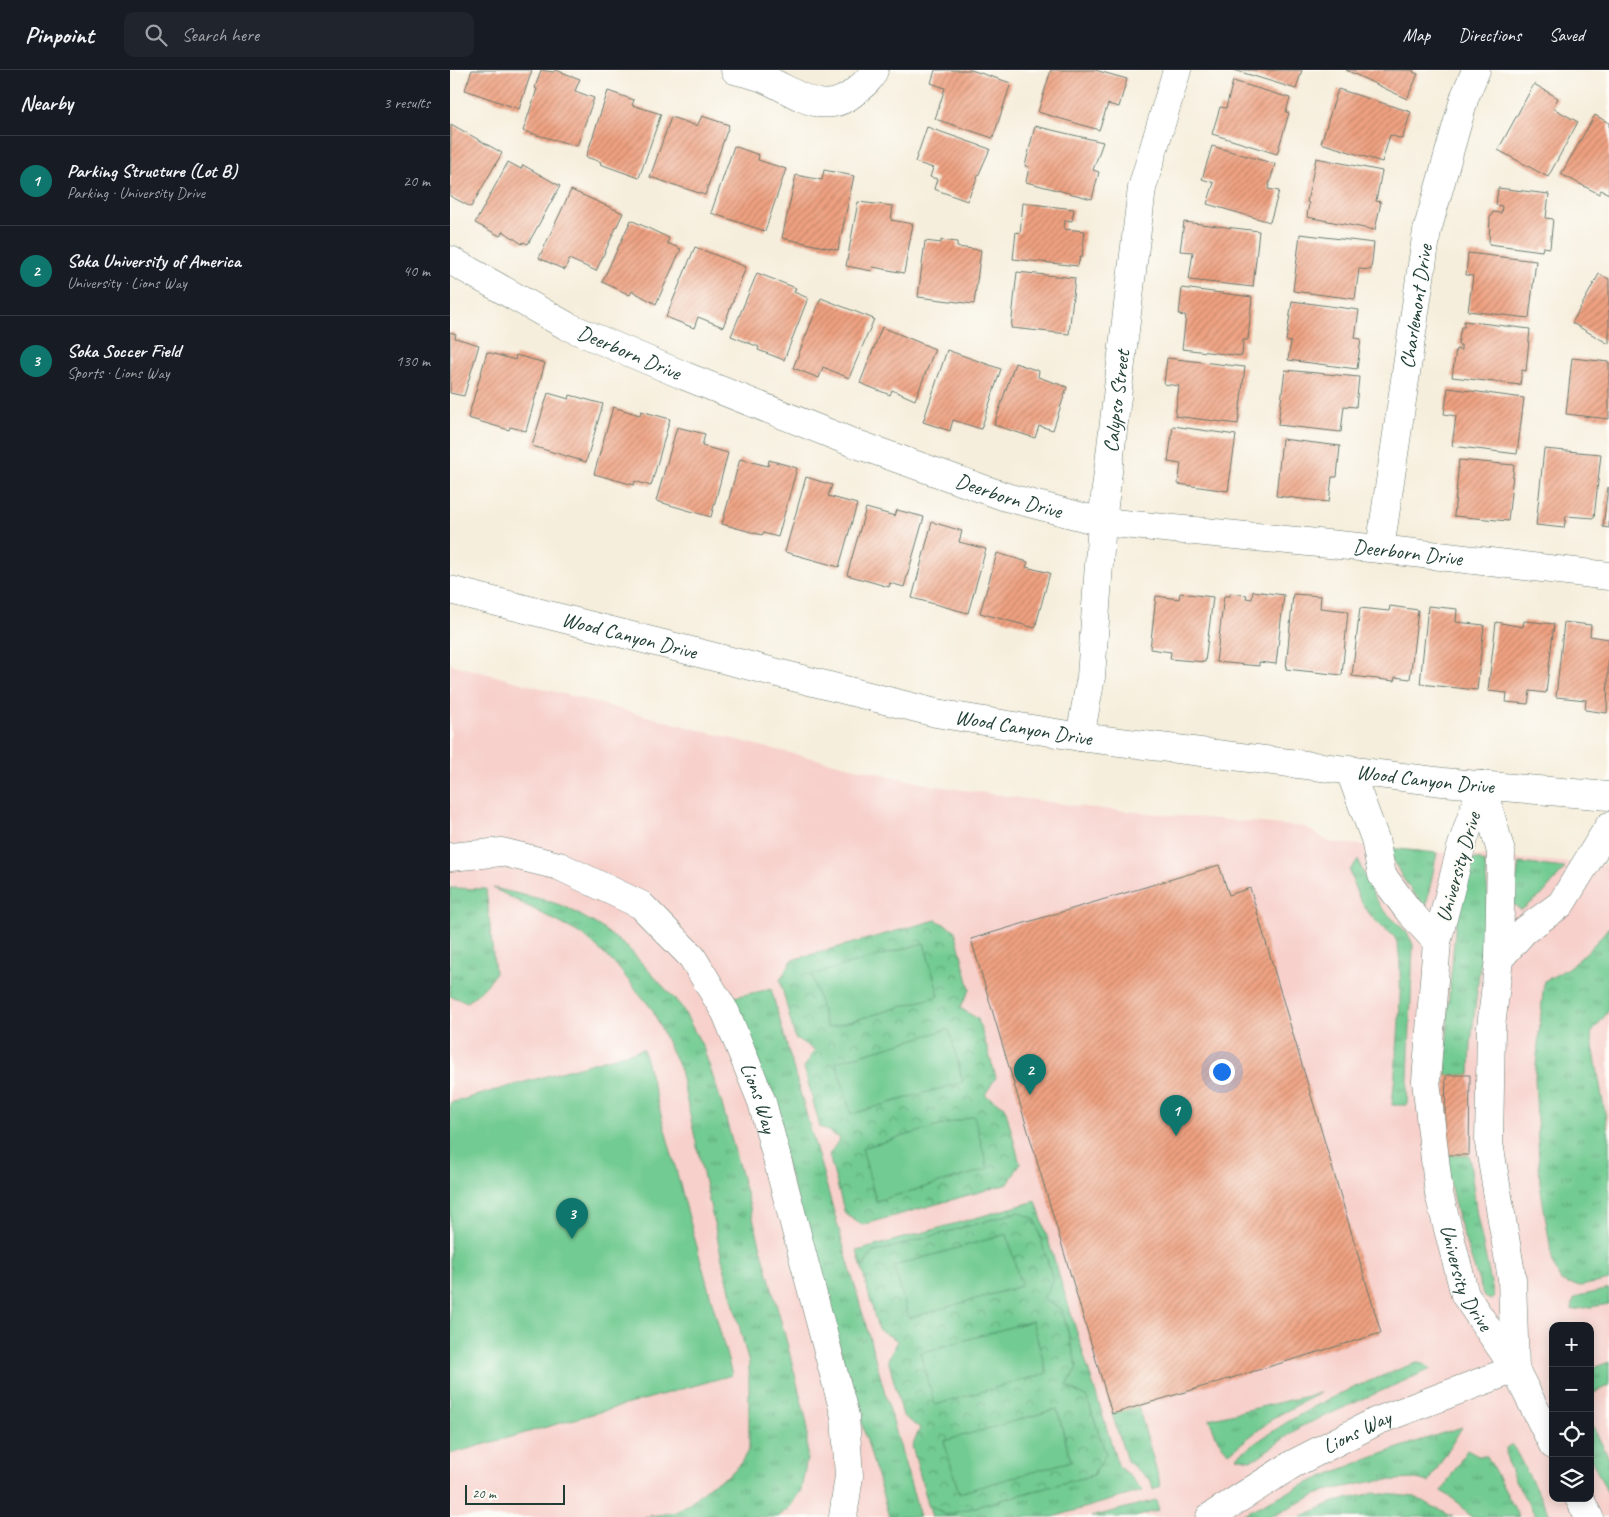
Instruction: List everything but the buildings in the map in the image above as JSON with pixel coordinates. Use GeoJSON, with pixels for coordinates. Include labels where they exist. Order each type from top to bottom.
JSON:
{"type":"FeatureCollection","features":[{"type":"Feature","properties":{"kind":"street"},"geometry":{"type":"LineString","coordinates":[[735,70],[764,78],[804,99],[827,105],[846,100],[872,76],[874,70]]}},
{"type":"Feature","properties":{"kind":"street","name":"Calypso Street"},"geometry":{"type":"LineString","coordinates":[[1080,737],[1091,677],[1102,522],[1142,188],[1176,70]]}},
{"type":"Feature","properties":{"kind":"street","name":"Charlemont Drive"},"geometry":{"type":"LineString","coordinates":[[1380,549],[1427,231],[1465,96],[1476,70]]}},
{"type":"Feature","properties":{"kind":"street","name":"Deerborn Drive"},"geometry":{"type":"LineString","coordinates":[[450,260],[567,326],[694,380],[851,442],[1006,497],[1102,522],[1380,549],[1609,576]]}},
{"type":"Feature","properties":{"kind":"street","name":"Wood Canyon Drive"},"geometry":{"type":"LineString","coordinates":[[450,590],[936,713],[1080,737],[1443,782],[1609,796]]}},
{"type":"Feature","properties":{"kind":"street"},"geometry":{"type":"LineString","coordinates":[[1349,769],[1375,839],[1382,875],[1408,910],[1437,942]]}},
{"type":"Feature","properties":{"kind":"street","name":"University Drive"},"geometry":{"type":"LineString","coordinates":[[1482,785],[1461,848],[1437,942],[1426,1081],[1439,1194],[1466,1295],[1515,1369],[1549,1437]]}},
{"type":"Feature","properties":{"kind":"street","name":"University Drive"},"geometry":{"type":"LineString","coordinates":[[1482,785],[1501,852],[1499,960],[1491,1027],[1489,1143],[1512,1279],[1515,1369]]}},
{"type":"Feature","properties":{"kind":"street"},"geometry":{"type":"LineString","coordinates":[[1499,960],[1524,931],[1561,904],[1609,826]]}},
{"type":"Feature","properties":{"kind":"street","name":"Lions Way"},"geometry":{"type":"LineString","coordinates":[[450,857],[502,852],[559,866],[641,905],[692,957],[726,1012],[762,1102],[845,1416],[849,1476],[843,1517]]}},
{"type":"Feature","properties":{"kind":"street","name":"Lions Way"},"geometry":{"type":"LineString","coordinates":[[1210,1517],[1293,1464],[1377,1421],[1515,1369]]}},
{"type":"Feature","properties":{"kind":"street"},"geometry":{"type":"LineString","coordinates":[[1582,1502],[1589,1517]]}},
{"type":"Feature","properties":{"kind":"shaded area"},"geometry":{"type":"Polygon","coordinates":[[[450,664],[764,747],[935,786],[1092,808],[1305,827],[1329,842],[1479,856],[1609,865],[1609,1517],[450,1517],[450,664]]]}},
{"type":"Feature","properties":{"kind":"green space"},"geometry":{"type":"Polygon","coordinates":[[[1388,848],[1437,853],[1426,906],[1404,880],[1388,848]]]}},
{"type":"Feature","properties":{"kind":"green space"},"geometry":{"type":"Polygon","coordinates":[[[1472,859],[1479,859],[1485,863],[1488,897],[1471,1043],[1470,1075],[1446,1075],[1448,1006],[1457,909],[1472,859]]]}},
{"type":"Feature","properties":{"kind":"green space"},"geometry":{"type":"Polygon","coordinates":[[[1358,860],[1379,904],[1404,930],[1413,945],[1407,1105],[1392,1105],[1399,1018],[1400,968],[1398,950],[1395,938],[1373,918],[1356,892],[1350,870],[1358,860]]]}},
{"type":"Feature","properties":{"kind":"green space"},"geometry":{"type":"Polygon","coordinates":[[[1519,863],[1565,868],[1542,895],[1521,910],[1513,904],[1519,863]]]}},
{"type":"Feature","properties":{"kind":"green space"},"geometry":{"type":"Polygon","coordinates":[[[450,888],[486,889],[495,973],[486,986],[468,1002],[450,996],[450,888]]]}},
{"type":"Feature","properties":{"kind":"green space"},"geometry":{"type":"Polygon","coordinates":[[[493,888],[566,907],[599,926],[628,948],[681,1006],[703,1047],[721,1101],[807,1423],[807,1459],[801,1490],[790,1507],[778,1517],[644,1517],[676,1512],[710,1485],[726,1477],[739,1466],[749,1449],[749,1364],[722,1259],[680,1070],[652,1009],[616,965],[583,935],[493,888]]]}},
{"type":"Feature","properties":{"kind":"green space"},"geometry":{"type":"Polygon","coordinates":[[[936,920],[955,930],[970,990],[960,1008],[978,1019],[996,1077],[985,1095],[1005,1107],[1020,1164],[1008,1184],[862,1225],[845,1214],[829,1155],[840,1138],[820,1127],[804,1068],[815,1050],[795,1038],[780,980],[792,960],[936,920]]]}},
{"type":"Feature","properties":{"kind":"green space"},"geometry":{"type":"Polygon","coordinates":[[[1609,927],[1609,1010],[1591,1034],[1609,1136],[1609,1280],[1581,1286],[1561,1281],[1553,1264],[1540,1184],[1535,1077],[1544,981],[1573,964],[1609,927]]]}},
{"type":"Feature","properties":{"kind":"green space"},"geometry":{"type":"Polygon","coordinates":[[[924,943],[939,996],[827,1028],[812,975],[924,943]]]}},
{"type":"Feature","properties":{"kind":"green space"},"geometry":{"type":"Polygon","coordinates":[[[771,989],[920,1517],[889,1517],[766,1094],[729,998],[771,989]]]}},
{"type":"Feature","properties":{"kind":"green space"},"geometry":{"type":"Polygon","coordinates":[[[949,1029],[963,1082],[851,1114],[836,1062],[949,1029]]]}},
{"type":"Feature","properties":{"kind":"green space"},"geometry":{"type":"Polygon","coordinates":[[[643,1049],[732,1375],[450,1454],[450,1103],[643,1049]]]}},
{"type":"Feature","properties":{"kind":"green space"},"geometry":{"type":"Polygon","coordinates":[[[974,1116],[988,1169],[876,1201],[862,1148],[974,1116]]]}},
{"type":"Feature","properties":{"kind":"green space"},"geometry":{"type":"Polygon","coordinates":[[[1444,1155],[1469,1155],[1477,1216],[1494,1297],[1491,1300],[1484,1297],[1458,1219],[1444,1155]]]}},
{"type":"Feature","properties":{"kind":"green space"},"geometry":{"type":"Polygon","coordinates":[[[1036,1201],[1118,1465],[1142,1491],[1053,1517],[932,1517],[928,1504],[946,1515],[1067,1386],[872,1253],[862,1269],[857,1251],[1036,1201]]]}},
{"type":"Feature","properties":{"kind":"green space"},"geometry":{"type":"Polygon","coordinates":[[[1018,1212],[1035,1219],[1053,1280],[1043,1299],[1062,1309],[1077,1367],[1067,1386],[1087,1398],[1106,1454],[1093,1475],[946,1515],[928,1504],[912,1446],[920,1428],[903,1416],[888,1359],[898,1341],[878,1329],[862,1269],[872,1253],[1018,1212]]]}},
{"type":"Feature","properties":{"kind":"green space"},"geometry":{"type":"Polygon","coordinates":[[[1007,1234],[1021,1286],[909,1318],[894,1266],[1007,1234]]]}},
{"type":"Feature","properties":{"kind":"green space"},"geometry":{"type":"Polygon","coordinates":[[[1609,1289],[1609,1304],[1572,1310],[1574,1299],[1578,1296],[1609,1289]]]}},
{"type":"Feature","properties":{"kind":"green space"},"geometry":{"type":"Polygon","coordinates":[[[1032,1321],[1047,1373],[935,1405],[920,1353],[1032,1321]]]}},
{"type":"Feature","properties":{"kind":"green space"},"geometry":{"type":"Polygon","coordinates":[[[1609,1362],[1609,1386],[1594,1393],[1594,1368],[1609,1362]]]}},
{"type":"Feature","properties":{"kind":"green space"},"geometry":{"type":"Polygon","coordinates":[[[1417,1363],[1424,1364],[1431,1369],[1300,1427],[1258,1457],[1250,1460],[1236,1457],[1286,1423],[1321,1403],[1417,1363]]]}},
{"type":"Feature","properties":{"kind":"green space"},"geometry":{"type":"Polygon","coordinates":[[[1320,1393],[1275,1417],[1229,1453],[1218,1440],[1209,1419],[1320,1393]]]}},
{"type":"Feature","properties":{"kind":"green space"},"geometry":{"type":"Polygon","coordinates":[[[1138,1406],[1161,1486],[1153,1490],[1151,1481],[1127,1461],[1112,1414],[1138,1406]]]}},
{"type":"Feature","properties":{"kind":"green space"},"geometry":{"type":"Polygon","coordinates":[[[1057,1409],[1071,1461],[959,1493],[944,1441],[1057,1409]]]}},
{"type":"Feature","properties":{"kind":"green space"},"geometry":{"type":"Polygon","coordinates":[[[1462,1427],[1429,1482],[1416,1479],[1375,1481],[1325,1491],[1268,1517],[1238,1517],[1320,1478],[1404,1446],[1462,1427]]]}},
{"type":"Feature","properties":{"kind":"green space"},"geometry":{"type":"Polygon","coordinates":[[[1594,1428],[1609,1459],[1609,1496],[1594,1465],[1594,1428]]]}},
{"type":"Feature","properties":{"kind":"green space"},"geometry":{"type":"Polygon","coordinates":[[[1512,1444],[1551,1517],[1536,1517],[1517,1484],[1507,1457],[1506,1448],[1512,1444]]]}},
{"type":"Feature","properties":{"kind":"green space"},"geometry":{"type":"Polygon","coordinates":[[[1467,1450],[1478,1456],[1487,1456],[1519,1517],[1471,1517],[1460,1504],[1442,1491],[1467,1450]]]}},
{"type":"Feature","properties":{"kind":"green space"},"geometry":{"type":"Polygon","coordinates":[[[1374,1493],[1415,1497],[1453,1517],[1300,1517],[1334,1502],[1374,1493]]]}},
{"type":"Feature","properties":{"kind":"green space"},"geometry":{"type":"Polygon","coordinates":[[[1156,1500],[1159,1510],[1135,1517],[1091,1517],[1156,1500]]]}},
{"type":"Feature","properties":{"kind":"place","name":"Soka University of America"},"geometry":{"type":"Point","coordinates":[1030,1095]}},
{"type":"Feature","properties":{"kind":"place","name":"Parking Structure (Lot B)"},"geometry":{"type":"Point","coordinates":[1176,1136]}},
{"type":"Feature","properties":{"kind":"place","name":"Soka Soccer Field"},"geometry":{"type":"Point","coordinates":[572,1239]}}]}
